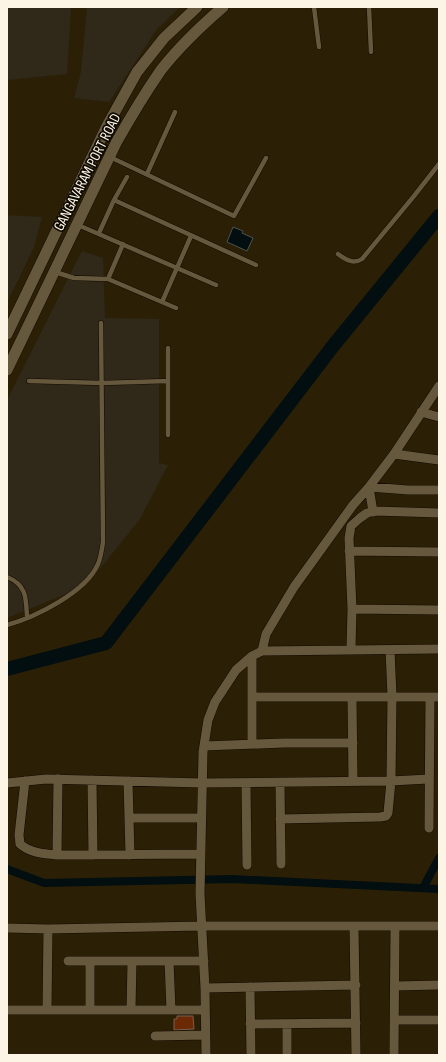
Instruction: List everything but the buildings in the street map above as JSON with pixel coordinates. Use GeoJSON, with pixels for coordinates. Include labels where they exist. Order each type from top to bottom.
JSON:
{"type":"FeatureCollection","features":[{"type":"Feature","properties":{"kind":"street","name":"GANGAVARAM PORT ROAD"},"geometry":{"type":"LineString","coordinates":[[7,334],[107,126],[137,72],[164,38],[197,7]]}},
{"type":"Feature","properties":{"kind":"street","name":"GANGAVARAM PORT ROAD"},"geometry":{"type":"LineString","coordinates":[[7,370],[110,157],[136,109],[161,70],[180,47],[223,7]]}},
{"type":"Feature","properties":{"kind":"street"},"geometry":{"type":"LineString","coordinates":[[262,650],[266,634],[294,587],[353,505],[394,454],[439,386]]}},
{"type":"Feature","properties":{"kind":"street"},"geometry":{"type":"LineString","coordinates":[[421,412],[439,417]]}},
{"type":"Feature","properties":{"kind":"street"},"geometry":{"type":"LineString","coordinates":[[394,454],[439,460]]}},
{"type":"Feature","properties":{"kind":"street"},"geometry":{"type":"LineString","coordinates":[[369,487],[408,490],[439,490]]}},
{"type":"Feature","properties":{"kind":"street"},"geometry":{"type":"LineString","coordinates":[[369,487],[373,512]]}},
{"type":"Feature","properties":{"kind":"street"},"geometry":{"type":"LineString","coordinates":[[351,649],[352,609],[349,538],[352,526],[367,513],[373,512],[439,513]]}},
{"type":"Feature","properties":{"kind":"street"},"geometry":{"type":"LineString","coordinates":[[349,551],[439,552]]}},
{"type":"Feature","properties":{"kind":"street"},"geometry":{"type":"LineString","coordinates":[[352,609],[439,610]]}},
{"type":"Feature","properties":{"kind":"street"},"geometry":{"type":"LineString","coordinates":[[206,1055],[200,854],[204,746],[208,720],[215,702],[236,670],[252,656],[262,650],[439,649]]}},
{"type":"Feature","properties":{"kind":"street"},"geometry":{"type":"LineString","coordinates":[[280,819],[386,816],[389,810],[391,781],[392,696],[390,650]]}},
{"type":"Feature","properties":{"kind":"street"},"geometry":{"type":"LineString","coordinates":[[252,656],[252,744]]}},
{"type":"Feature","properties":{"kind":"street"},"geometry":{"type":"LineString","coordinates":[[252,697],[434,697],[429,730],[429,828]]}},
{"type":"Feature","properties":{"kind":"street"},"geometry":{"type":"LineString","coordinates":[[352,697],[353,781]]}},
{"type":"Feature","properties":{"kind":"street"},"geometry":{"type":"LineString","coordinates":[[429,730],[439,730]]}},
{"type":"Feature","properties":{"kind":"street"},"geometry":{"type":"LineString","coordinates":[[204,746],[353,743]]}},
{"type":"Feature","properties":{"kind":"street"},"geometry":{"type":"LineString","coordinates":[[7,783],[58,779],[202,783],[280,783],[428,779]]}},
{"type":"Feature","properties":{"kind":"street"},"geometry":{"type":"LineString","coordinates":[[57,855],[58,779]]}},
{"type":"Feature","properties":{"kind":"street"},"geometry":{"type":"LineString","coordinates":[[92,780],[93,855]]}},
{"type":"Feature","properties":{"kind":"street"},"geometry":{"type":"LineString","coordinates":[[26,781],[20,828],[20,844],[25,849],[39,853],[57,855],[200,854]]}},
{"type":"Feature","properties":{"kind":"street"},"geometry":{"type":"LineString","coordinates":[[128,781],[130,855]]}},
{"type":"Feature","properties":{"kind":"street"},"geometry":{"type":"LineString","coordinates":[[246,783],[247,865]]}},
{"type":"Feature","properties":{"kind":"street"},"geometry":{"type":"LineString","coordinates":[[280,783],[281,864]]}},
{"type":"Feature","properties":{"kind":"street"},"geometry":{"type":"LineString","coordinates":[[129,818],[201,818]]}},
{"type":"Feature","properties":{"kind":"street"},"geometry":{"type":"LineString","coordinates":[[354,926],[356,1055]]}},
{"type":"Feature","properties":{"kind":"street"},"geometry":{"type":"LineString","coordinates":[[394,1055],[395,926]]}},
{"type":"Feature","properties":{"kind":"street"},"geometry":{"type":"LineString","coordinates":[[7,928],[439,926]]}},
{"type":"Feature","properties":{"kind":"street"},"geometry":{"type":"LineString","coordinates":[[47,1010],[48,929]]}},
{"type":"Feature","properties":{"kind":"street"},"geometry":{"type":"LineString","coordinates":[[68,961],[204,961]]}},
{"type":"Feature","properties":{"kind":"street"},"geometry":{"type":"LineString","coordinates":[[90,961],[90,1010]]}},
{"type":"Feature","properties":{"kind":"street"},"geometry":{"type":"LineString","coordinates":[[131,1010],[132,961]]}},
{"type":"Feature","properties":{"kind":"street"},"geometry":{"type":"LineString","coordinates":[[169,961],[172,1010]]}},
{"type":"Feature","properties":{"kind":"street"},"geometry":{"type":"LineString","coordinates":[[205,988],[356,985]]}},
{"type":"Feature","properties":{"kind":"street"},"geometry":{"type":"LineString","coordinates":[[395,986],[439,985]]}},
{"type":"Feature","properties":{"kind":"street"},"geometry":{"type":"LineString","coordinates":[[250,987],[250,1055]]}},
{"type":"Feature","properties":{"kind":"street"},"geometry":{"type":"LineString","coordinates":[[7,1010],[205,1010]]}},
{"type":"Feature","properties":{"kind":"street"},"geometry":{"type":"LineString","coordinates":[[395,1020],[439,1020]]}},
{"type":"Feature","properties":{"kind":"street"},"geometry":{"type":"LineString","coordinates":[[250,1024],[356,1023]]}},
{"type":"Feature","properties":{"kind":"street"},"geometry":{"type":"LineString","coordinates":[[287,1024],[287,1055]]}},
{"type":"Feature","properties":{"kind":"street"},"geometry":{"type":"LineString","coordinates":[[155,1036],[205,1035]]}},
{"type":"Feature","properties":{"kind":"lane"},"geometry":{"type":"LineString","coordinates":[[314,7],[319,47]]}},
{"type":"Feature","properties":{"kind":"lane"},"geometry":{"type":"LineString","coordinates":[[368,7],[371,52]]}},
{"type":"Feature","properties":{"kind":"lane"},"geometry":{"type":"LineString","coordinates":[[147,174],[175,112]]}},
{"type":"Feature","properties":{"kind":"lane"},"geometry":{"type":"LineString","coordinates":[[110,157],[234,216],[266,158]]}},
{"type":"Feature","properties":{"kind":"lane"},"geometry":{"type":"LineString","coordinates":[[338,254],[346,260],[353,262],[358,262],[362,259],[439,164]]}},
{"type":"Feature","properties":{"kind":"lane"},"geometry":{"type":"LineString","coordinates":[[99,233],[114,200],[127,177]]}},
{"type":"Feature","properties":{"kind":"lane"},"geometry":{"type":"LineString","coordinates":[[114,200],[256,265]]}},
{"type":"Feature","properties":{"kind":"lane"},"geometry":{"type":"LineString","coordinates":[[77,224],[216,285]]}},
{"type":"Feature","properties":{"kind":"lane"},"geometry":{"type":"LineString","coordinates":[[162,302],[191,236]]}},
{"type":"Feature","properties":{"kind":"lane"},"geometry":{"type":"LineString","coordinates":[[108,279],[123,244]]}},
{"type":"Feature","properties":{"kind":"lane"},"geometry":{"type":"LineString","coordinates":[[55,272],[74,278],[108,279],[176,308]]}},
{"type":"Feature","properties":{"kind":"lane"},"geometry":{"type":"LineString","coordinates":[[7,625],[44,610],[63,600],[88,579],[100,561],[103,542],[101,323]]}},
{"type":"Feature","properties":{"kind":"lane"},"geometry":{"type":"LineString","coordinates":[[168,348],[168,435]]}},
{"type":"Feature","properties":{"kind":"lane"},"geometry":{"type":"LineString","coordinates":[[29,381],[102,383],[168,380]]}},
{"type":"Feature","properties":{"kind":"lane"},"geometry":{"type":"LineString","coordinates":[[7,577],[16,582],[23,589],[26,601],[27,617]]}},
{"type":"Feature","properties":{"kind":"shaded area"},"geometry":{"type":"Polygon","coordinates":[[[7,7],[71,7],[67,74],[7,80],[7,7]]]}},
{"type":"Feature","properties":{"kind":"shaded area"},"geometry":{"type":"Polygon","coordinates":[[[87,7],[180,7],[157,29],[109,102],[74,98],[81,72],[87,7]]]}},
{"type":"Feature","properties":{"kind":"shaded area"},"geometry":{"type":"Polygon","coordinates":[[[7,215],[42,217],[34,247],[7,303],[7,215]]]}},
{"type":"Feature","properties":{"kind":"shaded area"},"geometry":{"type":"Polygon","coordinates":[[[233,227],[243,231],[242,233],[253,238],[247,251],[227,242],[233,227]]]}},
{"type":"Feature","properties":{"kind":"shaded area"},"geometry":{"type":"Polygon","coordinates":[[[82,251],[103,258],[105,318],[159,319],[159,463],[168,465],[140,519],[86,586],[7,618],[7,400],[82,251]]]}},
{"type":"Feature","properties":{"kind":"waterway"},"geometry":{"type":"LineString","coordinates":[[7,669],[106,643],[333,346],[439,216]]}},
{"type":"Feature","properties":{"kind":"waterway"},"geometry":{"type":"LineString","coordinates":[[423,888],[439,858]]}},
{"type":"Feature","properties":{"kind":"waterway"},"geometry":{"type":"LineString","coordinates":[[7,869],[44,883],[232,879],[439,889]]}}]}
